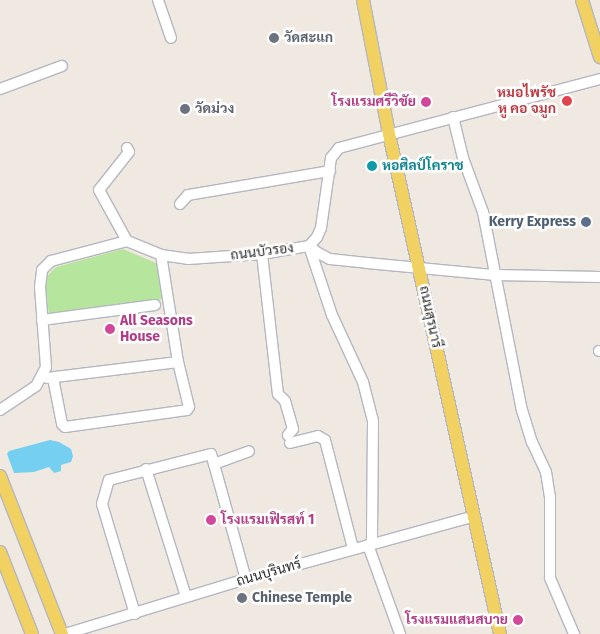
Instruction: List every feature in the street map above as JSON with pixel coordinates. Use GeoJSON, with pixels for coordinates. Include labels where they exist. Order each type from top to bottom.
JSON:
{"type":"FeatureCollection","features":[{"type":"Feature","properties":{"kind":"main road","name":"ถนนสุรนารี"},"geometry":{"type":"LineString","coordinates":[[363,0],[389,134],[500,634]]}},
{"type":"Feature","properties":{"kind":"main road"},"geometry":{"type":"LineString","coordinates":[[582,0],[600,57]]}},
{"type":"Feature","properties":{"kind":"main road"},"geometry":{"type":"LineString","coordinates":[[0,476],[63,634]]}},
{"type":"Feature","properties":{"kind":"main road"},"geometry":{"type":"LineString","coordinates":[[0,552],[32,634]]}},
{"type":"Feature","properties":{"kind":"street"},"geometry":{"type":"LineString","coordinates":[[158,0],[171,38]]}},
{"type":"Feature","properties":{"kind":"street"},"geometry":{"type":"LineString","coordinates":[[0,89],[62,66]]}},
{"type":"Feature","properties":{"kind":"street","name":"ถนนบัวรอง"},"geometry":{"type":"LineString","coordinates":[[127,241],[161,255],[188,260],[262,254],[309,246],[322,228],[331,158],[339,148],[600,79]]}},
{"type":"Feature","properties":{"kind":"street"},"geometry":{"type":"LineString","coordinates":[[453,117],[463,158],[483,212],[522,410],[532,442],[546,472],[550,497],[550,578],[574,634]]}},
{"type":"Feature","properties":{"kind":"street"},"geometry":{"type":"LineString","coordinates":[[0,410],[36,386],[46,368],[40,286],[42,270],[47,263],[127,241],[99,190],[129,152],[127,148]]}},
{"type":"Feature","properties":{"kind":"street"},"geometry":{"type":"LineString","coordinates":[[180,204],[188,195],[330,171]]}},
{"type":"Feature","properties":{"kind":"street"},"geometry":{"type":"LineString","coordinates":[[309,246],[330,259],[495,275],[600,277]]}},
{"type":"Feature","properties":{"kind":"street"},"geometry":{"type":"LineString","coordinates":[[309,246],[332,315],[364,382],[373,421],[370,544],[400,634]]}},
{"type":"Feature","properties":{"kind":"street"},"geometry":{"type":"LineString","coordinates":[[262,254],[278,394],[285,401],[293,429],[289,439],[318,436],[325,440],[353,548]]}},
{"type":"Feature","properties":{"kind":"street"},"geometry":{"type":"LineString","coordinates":[[53,378],[62,424],[65,427],[183,412],[189,407],[178,362],[161,255]]}},
{"type":"Feature","properties":{"kind":"street"},"geometry":{"type":"LineString","coordinates":[[42,320],[155,305]]}},
{"type":"Feature","properties":{"kind":"street"},"geometry":{"type":"LineString","coordinates":[[42,378],[178,362]]}},
{"type":"Feature","properties":{"kind":"street"},"geometry":{"type":"LineString","coordinates":[[214,464],[249,451]]}},
{"type":"Feature","properties":{"kind":"street"},"geometry":{"type":"LineString","coordinates":[[135,614],[102,504],[108,480],[211,454],[246,579]]}},
{"type":"Feature","properties":{"kind":"street"},"geometry":{"type":"LineString","coordinates":[[146,469],[186,597]]}},
{"type":"Feature","properties":{"kind":"street","name":"ถนนบุรินทร์"},"geometry":{"type":"LineString","coordinates":[[63,634],[353,548],[474,516]]}},
{"type":"Feature","properties":{"kind":"green space"},"geometry":{"type":"Polygon","coordinates":[[[123,249],[158,264],[163,299],[49,315],[45,281],[46,277],[56,267],[123,249]]]}},
{"type":"Feature","properties":{"kind":"water"},"geometry":{"type":"Polygon","coordinates":[[[50,440],[59,442],[71,449],[73,456],[71,462],[61,465],[61,471],[54,473],[49,467],[34,472],[14,473],[7,454],[9,451],[50,440]]]}},
{"type":"Feature","properties":{"kind":"place","name":"วัดสะแก"},"geometry":{"type":"Point","coordinates":[274,38]}},
{"type":"Feature","properties":{"kind":"place","name":"หมอไพรัช หู คอ จมูก"},"geometry":{"type":"Point","coordinates":[567,101]}},
{"type":"Feature","properties":{"kind":"place","name":"โรงแรมศรีวิชัย"},"geometry":{"type":"Point","coordinates":[426,102]}},
{"type":"Feature","properties":{"kind":"place","name":"วัดม่วง"},"geometry":{"type":"Point","coordinates":[185,109]}},
{"type":"Feature","properties":{"kind":"place","name":"หอศิลป์โคราช"},"geometry":{"type":"Point","coordinates":[372,166]}},
{"type":"Feature","properties":{"kind":"place","name":"Kerry Express"},"geometry":{"type":"Point","coordinates":[586,222]}},
{"type":"Feature","properties":{"kind":"place","name":"All Seasons House"},"geometry":{"type":"Point","coordinates":[110,329]}},
{"type":"Feature","properties":{"kind":"place","name":"โรงแรมเฟิรสท์ 1"},"geometry":{"type":"Point","coordinates":[211,520]}},
{"type":"Feature","properties":{"kind":"place","name":"Chinese Temple"},"geometry":{"type":"Point","coordinates":[242,598]}},
{"type":"Feature","properties":{"kind":"place","name":"โรงแรมแสนสบาย"},"geometry":{"type":"Point","coordinates":[518,620]}}]}
